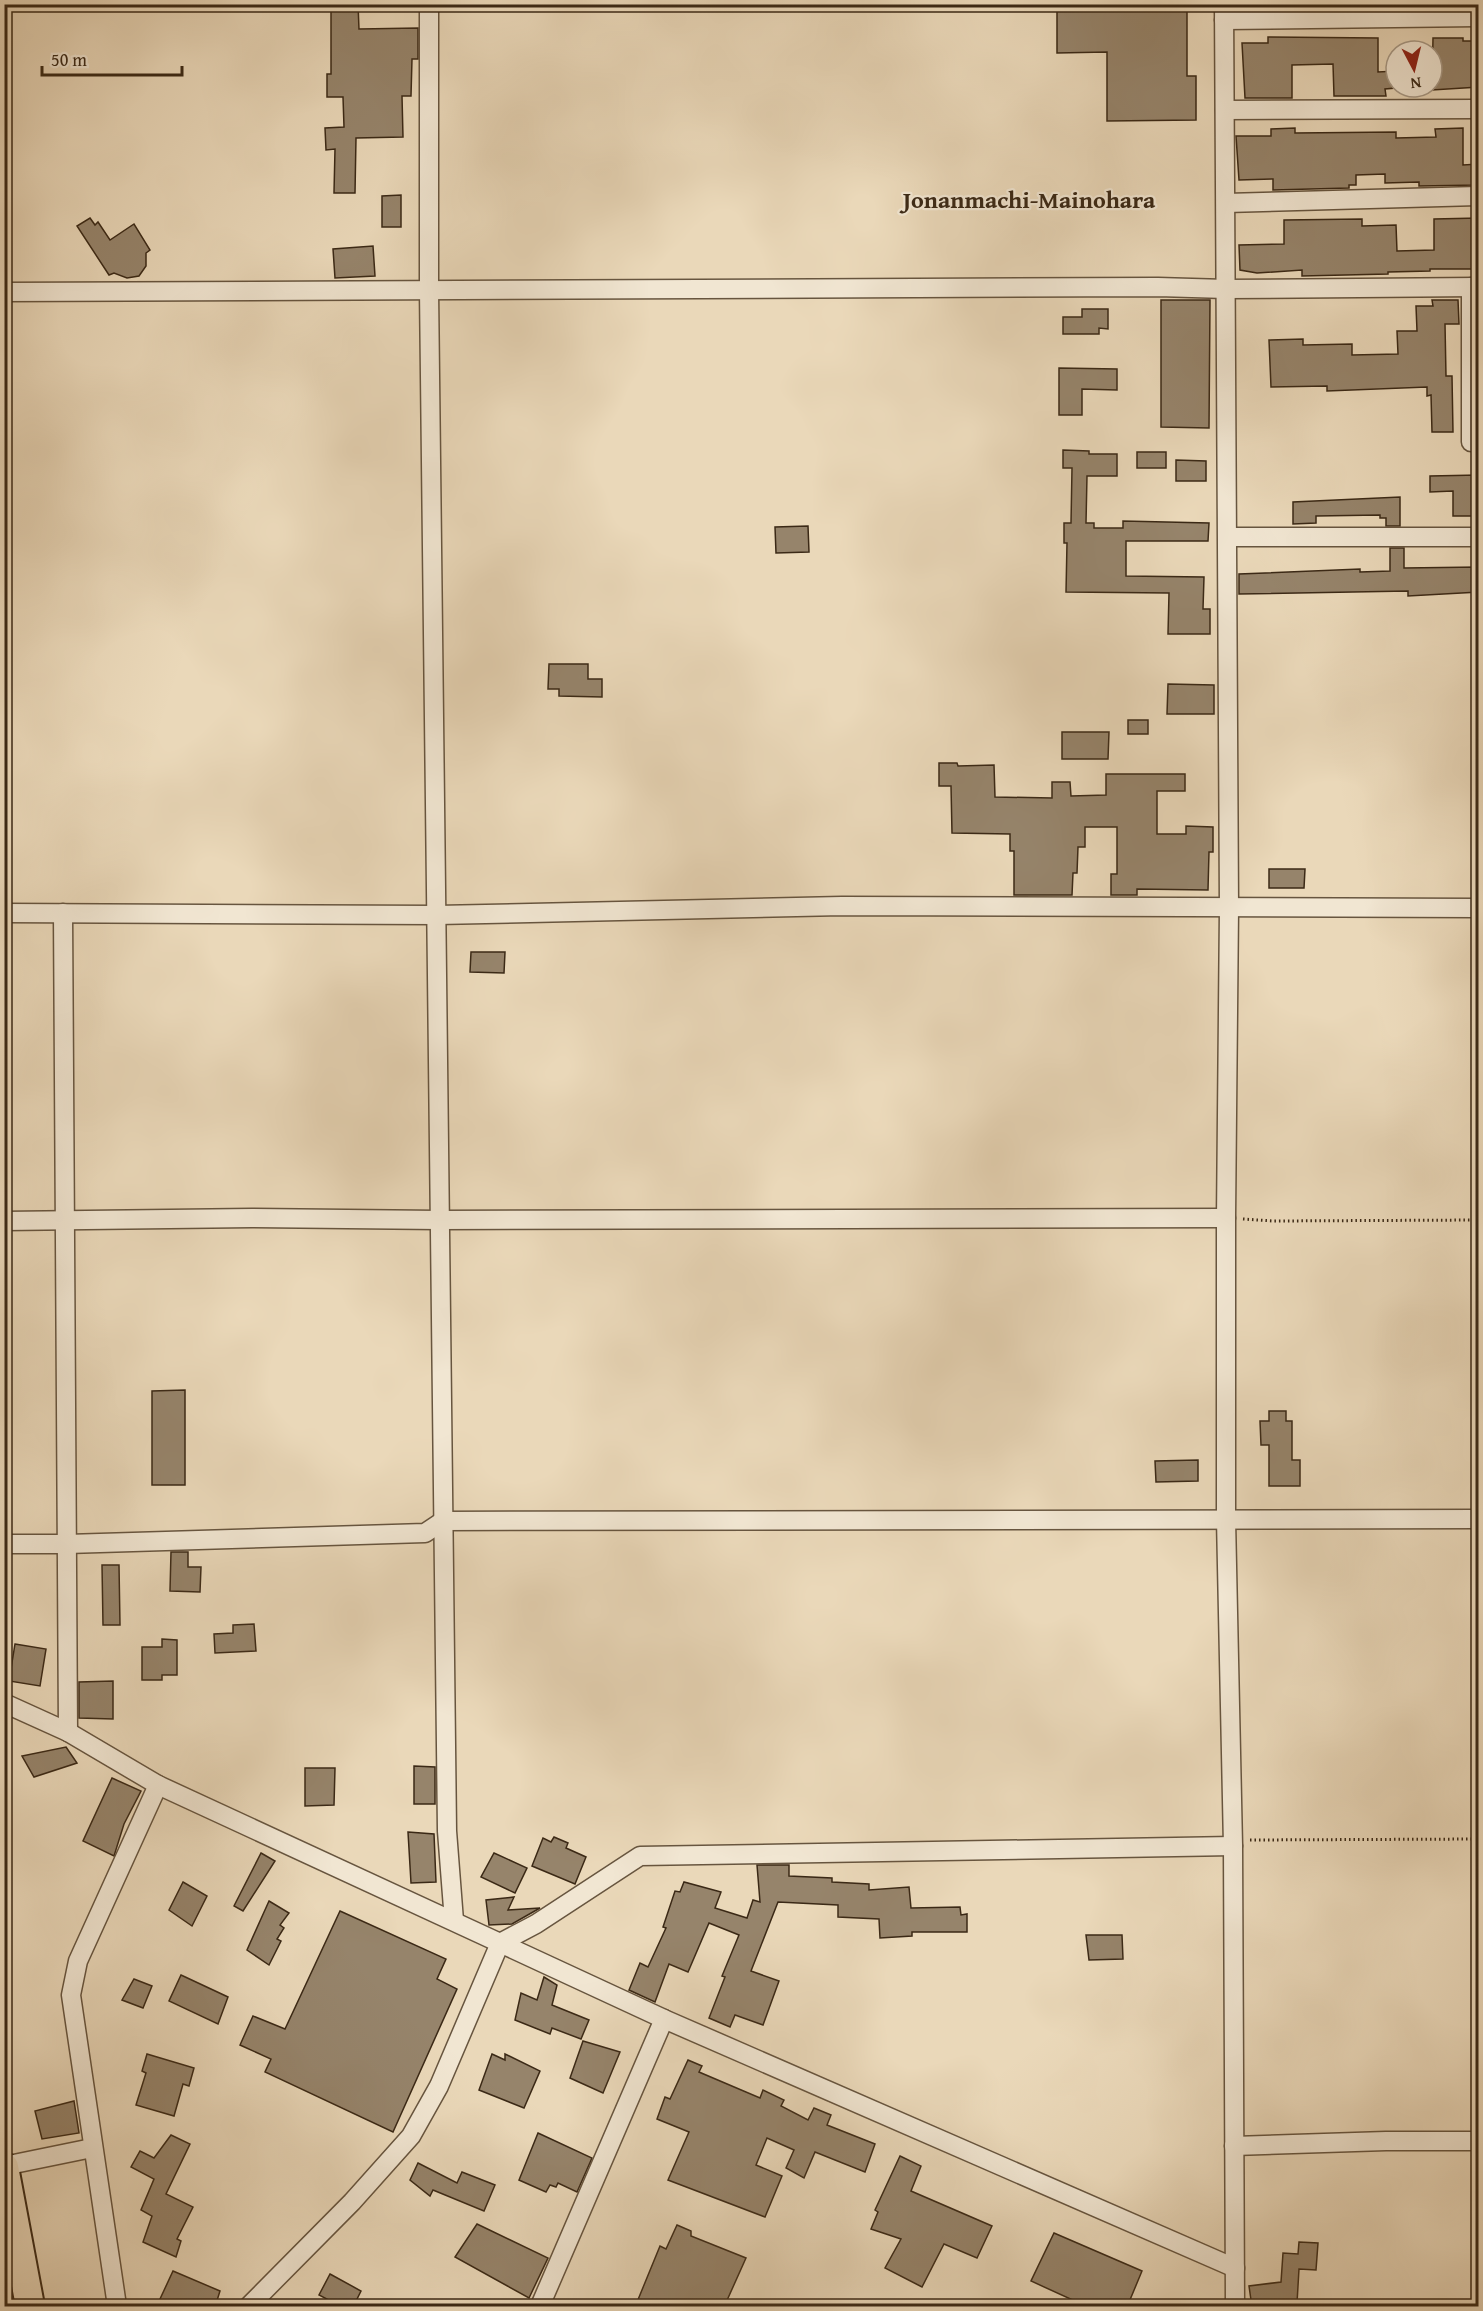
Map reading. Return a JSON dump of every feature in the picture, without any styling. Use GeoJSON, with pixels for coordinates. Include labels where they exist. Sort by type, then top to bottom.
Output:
{"type":"FeatureCollection","features":[{"type":"Feature","properties":{"kind":"main road"},"geometry":{"type":"LineString","coordinates":[[4,2166],[30,2307]]}},
{"type":"Feature","properties":{"kind":"street"},"geometry":{"type":"LineString","coordinates":[[429,4],[429,290],[439,1220],[447,1831],[454,1921]]}},
{"type":"Feature","properties":{"kind":"street"},"geometry":{"type":"LineString","coordinates":[[1235,2307],[1234,2146],[1240,1843],[1226,1520],[1229,908],[1224,12],[1479,17]]}},
{"type":"Feature","properties":{"kind":"street"},"geometry":{"type":"LineString","coordinates":[[1225,110],[1479,109]]}},
{"type":"Feature","properties":{"kind":"street"},"geometry":{"type":"LineString","coordinates":[[1226,203],[1479,196]]}},
{"type":"Feature","properties":{"kind":"street"},"geometry":{"type":"LineString","coordinates":[[4,292],[1475,287],[1472,442],[1479,442]]}},
{"type":"Feature","properties":{"kind":"street"},"geometry":{"type":"LineString","coordinates":[[1228,537],[1479,537]]}},
{"type":"Feature","properties":{"kind":"street"},"geometry":{"type":"LineString","coordinates":[[4,913],[437,915],[842,906],[1479,908]]}},
{"type":"Feature","properties":{"kind":"street"},"geometry":{"type":"LineString","coordinates":[[63,913],[63,1221],[68,1732]]}},
{"type":"Feature","properties":{"kind":"street"},"geometry":{"type":"LineString","coordinates":[[4,1221],[252,1218],[439,1220],[1226,1218]]}},
{"type":"Feature","properties":{"kind":"street"},"geometry":{"type":"LineString","coordinates":[[4,1544],[425,1533],[443,1521],[1479,1519]]}},
{"type":"Feature","properties":{"kind":"street"},"geometry":{"type":"LineString","coordinates":[[4,1703],[68,1732],[158,1785],[664,2019],[1235,2268]]}},
{"type":"Feature","properties":{"kind":"street"},"geometry":{"type":"LineString","coordinates":[[117,2307],[71,1995],[78,1961],[158,1785]]}},
{"type":"Feature","properties":{"kind":"street"},"geometry":{"type":"LineString","coordinates":[[249,2307],[352,2202],[411,2136],[439,2086],[500,1943],[536,1924],[640,1856],[1240,1843]]}},
{"type":"Feature","properties":{"kind":"street"},"geometry":{"type":"LineString","coordinates":[[540,2307],[664,2019]]}},
{"type":"Feature","properties":{"kind":"street"},"geometry":{"type":"LineString","coordinates":[[1234,2146],[1386,2141],[1479,2141]]}},
{"type":"Feature","properties":{"kind":"street"},"geometry":{"type":"LineString","coordinates":[[4,2166],[92,2148]]}},
{"type":"Feature","properties":{"kind":"path"},"geometry":{"type":"LineString","coordinates":[[1226,1218],[1273,1221],[1479,1220]]}},
{"type":"Feature","properties":{"kind":"path"},"geometry":{"type":"LineString","coordinates":[[1240,1843],[1479,1839]]}},
{"type":"Feature","properties":{"kind":"building"},"geometry":{"type":"Polygon","coordinates":[[[331,4],[358,4],[359,29],[418,28],[418,59],[412,59],[411,96],[402,96],[403,137],[356,138],[355,193],[334,193],[335,149],[326,150],[325,128],[344,127],[343,97],[327,97],[327,74],[331,74],[331,4]]]}},
{"type":"Feature","properties":{"kind":"building"},"geometry":{"type":"Polygon","coordinates":[[[1057,4],[1187,4],[1187,76],[1196,76],[1196,120],[1107,121],[1107,52],[1057,53],[1057,4]]]}},
{"type":"Feature","properties":{"kind":"building"},"geometry":{"type":"Polygon","coordinates":[[[1268,37],[1378,38],[1378,72],[1384,72],[1384,96],[1334,96],[1333,64],[1292,65],[1292,98],[1245,98],[1242,43],[1268,43],[1268,37]]]}},
{"type":"Feature","properties":{"kind":"building"},"geometry":{"type":"Polygon","coordinates":[[[1463,38],[1463,41],[1479,41],[1479,87],[1444,89],[1444,39],[1433,39],[1463,38]]]}},
{"type":"Feature","properties":{"kind":"building"},"geometry":{"type":"Polygon","coordinates":[[[1295,128],[1295,133],[1396,132],[1396,138],[1436,137],[1435,129],[1463,128],[1463,165],[1479,164],[1479,185],[1419,186],[1419,182],[1385,183],[1385,174],[1356,175],[1356,185],[1349,185],[1349,188],[1273,190],[1273,179],[1239,180],[1236,136],[1271,136],[1271,129],[1295,128]]]}},
{"type":"Feature","properties":{"kind":"building"},"geometry":{"type":"Polygon","coordinates":[[[401,195],[401,227],[382,227],[382,196],[401,195]]]}},
{"type":"Feature","properties":{"kind":"building"},"geometry":{"type":"Polygon","coordinates":[[[90,218],[95,225],[98,222],[110,240],[134,224],[150,250],[146,253],[146,266],[139,276],[127,278],[114,273],[109,275],[77,226],[90,218]]]}},
{"type":"Feature","properties":{"kind":"building"},"geometry":{"type":"Polygon","coordinates":[[[1479,218],[1479,269],[1430,269],[1430,271],[1388,272],[1388,274],[1302,276],[1302,270],[1257,273],[1240,270],[1239,245],[1284,244],[1284,220],[1362,219],[1362,226],[1396,225],[1397,251],[1434,250],[1434,219],[1479,218]]]}},
{"type":"Feature","properties":{"kind":"building"},"geometry":{"type":"Polygon","coordinates":[[[373,246],[375,276],[335,278],[333,249],[373,246]]]}},
{"type":"Feature","properties":{"kind":"building"},"geometry":{"type":"Polygon","coordinates":[[[1161,300],[1210,300],[1209,428],[1161,427],[1161,300]]]}},
{"type":"Feature","properties":{"kind":"building"},"geometry":{"type":"Polygon","coordinates":[[[1432,300],[1458,300],[1459,324],[1445,324],[1446,376],[1452,376],[1453,432],[1432,432],[1431,395],[1427,396],[1427,387],[1327,391],[1327,386],[1271,387],[1269,340],[1303,339],[1303,345],[1352,344],[1352,355],[1398,354],[1397,331],[1417,331],[1416,306],[1433,306],[1432,300]]]}},
{"type":"Feature","properties":{"kind":"building"},"geometry":{"type":"Polygon","coordinates":[[[1082,309],[1108,309],[1108,329],[1099,328],[1099,334],[1063,334],[1063,317],[1082,317],[1082,309]]]}},
{"type":"Feature","properties":{"kind":"building"},"geometry":{"type":"Polygon","coordinates":[[[1059,368],[1117,369],[1117,390],[1082,389],[1082,415],[1059,415],[1059,368]]]}},
{"type":"Feature","properties":{"kind":"building"},"geometry":{"type":"Polygon","coordinates":[[[1063,450],[1089,451],[1089,454],[1117,454],[1117,476],[1087,476],[1086,523],[1094,523],[1094,528],[1123,528],[1123,521],[1209,523],[1208,541],[1126,541],[1126,576],[1204,577],[1203,609],[1210,609],[1210,634],[1168,634],[1169,593],[1066,592],[1067,543],[1064,543],[1064,523],[1071,523],[1072,468],[1063,468],[1063,450]]]}},
{"type":"Feature","properties":{"kind":"building"},"geometry":{"type":"Polygon","coordinates":[[[1137,452],[1166,452],[1166,468],[1137,468],[1137,452]]]}},
{"type":"Feature","properties":{"kind":"building"},"geometry":{"type":"Polygon","coordinates":[[[1176,460],[1206,461],[1206,481],[1176,481],[1176,460]]]}},
{"type":"Feature","properties":{"kind":"building"},"geometry":{"type":"Polygon","coordinates":[[[1479,475],[1479,516],[1453,516],[1453,491],[1430,492],[1430,476],[1479,475]]]}},
{"type":"Feature","properties":{"kind":"building"},"geometry":{"type":"Polygon","coordinates":[[[1400,497],[1400,526],[1386,526],[1386,518],[1380,518],[1380,515],[1316,516],[1316,523],[1293,524],[1293,502],[1400,497]]]}},
{"type":"Feature","properties":{"kind":"building"},"geometry":{"type":"Polygon","coordinates":[[[808,526],[809,552],[776,553],[775,527],[808,526]]]}},
{"type":"Feature","properties":{"kind":"building"},"geometry":{"type":"Polygon","coordinates":[[[1390,548],[1404,548],[1404,568],[1479,567],[1479,592],[1408,596],[1408,591],[1239,594],[1239,574],[1360,569],[1360,572],[1390,571],[1390,548]]]}},
{"type":"Feature","properties":{"kind":"building"},"geometry":{"type":"Polygon","coordinates":[[[549,664],[588,664],[588,679],[602,679],[602,697],[559,696],[559,689],[548,689],[549,664]]]}},
{"type":"Feature","properties":{"kind":"building"},"geometry":{"type":"Polygon","coordinates":[[[1168,684],[1214,685],[1214,714],[1167,714],[1168,684]]]}},
{"type":"Feature","properties":{"kind":"building"},"geometry":{"type":"Polygon","coordinates":[[[1128,720],[1148,720],[1148,734],[1128,734],[1128,720]]]}},
{"type":"Feature","properties":{"kind":"building"},"geometry":{"type":"Polygon","coordinates":[[[1062,732],[1109,732],[1108,759],[1062,759],[1062,732]]]}},
{"type":"Feature","properties":{"kind":"building"},"geometry":{"type":"Polygon","coordinates":[[[939,763],[957,763],[958,766],[994,765],[995,797],[1052,798],[1052,782],[1070,782],[1071,796],[1106,795],[1106,774],[1185,774],[1185,791],[1157,791],[1157,834],[1186,834],[1186,826],[1213,827],[1213,852],[1209,852],[1208,890],[1137,889],[1137,895],[1111,895],[1111,874],[1117,874],[1117,827],[1085,827],[1085,847],[1078,847],[1077,873],[1073,873],[1072,895],[1014,895],[1014,851],[1010,851],[1010,834],[952,833],[951,786],[939,786],[939,763]]]}},
{"type":"Feature","properties":{"kind":"building"},"geometry":{"type":"Polygon","coordinates":[[[1269,869],[1305,869],[1304,888],[1269,888],[1269,869]]]}},
{"type":"Feature","properties":{"kind":"building"},"geometry":{"type":"Polygon","coordinates":[[[471,952],[505,952],[504,973],[470,972],[471,952]]]}},
{"type":"Feature","properties":{"kind":"building"},"geometry":{"type":"Polygon","coordinates":[[[185,1390],[185,1485],[152,1485],[152,1391],[185,1390]]]}},
{"type":"Feature","properties":{"kind":"building"},"geometry":{"type":"Polygon","coordinates":[[[1269,1411],[1286,1411],[1286,1421],[1292,1421],[1292,1460],[1300,1460],[1300,1486],[1269,1486],[1269,1445],[1261,1445],[1260,1421],[1269,1421],[1269,1411]]]}},
{"type":"Feature","properties":{"kind":"building"},"geometry":{"type":"Polygon","coordinates":[[[1198,1460],[1198,1481],[1156,1482],[1155,1461],[1198,1460]]]}},
{"type":"Feature","properties":{"kind":"building"},"geometry":{"type":"Polygon","coordinates":[[[171,1552],[188,1552],[188,1567],[201,1567],[200,1592],[170,1591],[171,1552]]]}},
{"type":"Feature","properties":{"kind":"building"},"geometry":{"type":"Polygon","coordinates":[[[102,1565],[119,1565],[120,1625],[103,1625],[102,1565]]]}},
{"type":"Feature","properties":{"kind":"building"},"geometry":{"type":"Polygon","coordinates":[[[254,1624],[256,1651],[215,1653],[214,1634],[233,1633],[233,1625],[254,1624]]]}},
{"type":"Feature","properties":{"kind":"building"},"geometry":{"type":"Polygon","coordinates":[[[162,1639],[177,1640],[177,1675],[162,1675],[162,1680],[142,1680],[142,1647],[162,1647],[162,1639]]]}},
{"type":"Feature","properties":{"kind":"building"},"geometry":{"type":"Polygon","coordinates":[[[15,1644],[46,1649],[40,1686],[9,1681],[15,1644]]]}},
{"type":"Feature","properties":{"kind":"building"},"geometry":{"type":"Polygon","coordinates":[[[113,1681],[113,1719],[79,1718],[79,1682],[113,1681]]]}},
{"type":"Feature","properties":{"kind":"building"},"geometry":{"type":"Polygon","coordinates":[[[66,1747],[77,1763],[34,1777],[22,1756],[66,1747]]]}},
{"type":"Feature","properties":{"kind":"building"},"geometry":{"type":"Polygon","coordinates":[[[414,1766],[435,1767],[435,1804],[414,1804],[414,1766]]]}},
{"type":"Feature","properties":{"kind":"building"},"geometry":{"type":"Polygon","coordinates":[[[305,1768],[335,1768],[334,1805],[305,1806],[305,1768]]]}},
{"type":"Feature","properties":{"kind":"building"},"geometry":{"type":"Polygon","coordinates":[[[112,1778],[141,1791],[124,1824],[114,1856],[83,1841],[112,1778]]]}},
{"type":"Feature","properties":{"kind":"building"},"geometry":{"type":"Polygon","coordinates":[[[408,1832],[434,1834],[436,1882],[411,1883],[408,1832]]]}},
{"type":"Feature","properties":{"kind":"building"},"geometry":{"type":"Polygon","coordinates":[[[554,1837],[568,1843],[566,1848],[586,1857],[575,1884],[532,1866],[543,1838],[551,1842],[554,1837]]]}},
{"type":"Feature","properties":{"kind":"building"},"geometry":{"type":"Polygon","coordinates":[[[261,1853],[275,1861],[243,1911],[234,1906],[261,1853]]]}},
{"type":"Feature","properties":{"kind":"building"},"geometry":{"type":"Polygon","coordinates":[[[494,1853],[527,1868],[515,1893],[481,1877],[494,1853]]]}},
{"type":"Feature","properties":{"kind":"building"},"geometry":{"type":"Polygon","coordinates":[[[757,1865],[789,1865],[789,1876],[832,1878],[832,1882],[869,1884],[869,1890],[909,1887],[911,1908],[960,1907],[961,1915],[967,1914],[967,1932],[912,1932],[912,1936],[880,1938],[879,1919],[838,1917],[838,1905],[778,1902],[751,1971],[779,1981],[763,2025],[735,2015],[730,2027],[709,2018],[725,1977],[722,1976],[739,1935],[709,1923],[688,1972],[669,1964],[655,2002],[629,1990],[640,1963],[648,1967],[666,1928],[663,1927],[675,1891],[680,1892],[684,1882],[721,1892],[715,1908],[747,1918],[753,1900],[760,1902],[757,1865]]]}},
{"type":"Feature","properties":{"kind":"building"},"geometry":{"type":"Polygon","coordinates":[[[183,1882],[207,1896],[192,1926],[169,1910],[183,1882]]]}},
{"type":"Feature","properties":{"kind":"building"},"geometry":{"type":"Polygon","coordinates":[[[514,1897],[508,1910],[540,1908],[512,1924],[489,1925],[486,1900],[514,1897]]]}},
{"type":"Feature","properties":{"kind":"building"},"geometry":{"type":"Polygon","coordinates":[[[269,1901],[289,1913],[280,1925],[284,1928],[277,1939],[281,1941],[269,1965],[247,1950],[269,1901]]]}},
{"type":"Feature","properties":{"kind":"building"},"geometry":{"type":"Polygon","coordinates":[[[340,1911],[446,1959],[437,1979],[457,1989],[393,2132],[265,2072],[271,2059],[240,2045],[253,2016],[285,2029],[340,1911]]]}},
{"type":"Feature","properties":{"kind":"building"},"geometry":{"type":"Polygon","coordinates":[[[1086,1935],[1122,1935],[1123,1959],[1089,1960],[1086,1935]]]}},
{"type":"Feature","properties":{"kind":"building"},"geometry":{"type":"Polygon","coordinates":[[[181,1975],[228,1997],[218,2024],[169,2001],[181,1975]]]}},
{"type":"Feature","properties":{"kind":"building"},"geometry":{"type":"Polygon","coordinates":[[[544,1977],[557,1985],[552,2005],[589,2020],[581,2039],[552,2028],[550,2034],[515,2020],[521,1993],[537,2000],[544,1977]]]}},
{"type":"Feature","properties":{"kind":"building"},"geometry":{"type":"Polygon","coordinates":[[[134,1979],[152,1986],[143,2008],[122,2000],[134,1979]]]}},
{"type":"Feature","properties":{"kind":"building"},"geometry":{"type":"Polygon","coordinates":[[[583,2041],[620,2052],[603,2093],[570,2078],[583,2041]]]}},
{"type":"Feature","properties":{"kind":"building"},"geometry":{"type":"Polygon","coordinates":[[[147,2054],[194,2068],[189,2086],[183,2084],[174,2116],[136,2105],[146,2073],[142,2071],[147,2054]]]}},
{"type":"Feature","properties":{"kind":"building"},"geometry":{"type":"Polygon","coordinates":[[[492,2054],[505,2060],[505,2054],[540,2071],[524,2108],[479,2090],[492,2054]]]}},
{"type":"Feature","properties":{"kind":"building"},"geometry":{"type":"Polygon","coordinates":[[[688,2060],[702,2066],[699,2072],[760,2098],[763,2090],[784,2100],[781,2106],[808,2120],[814,2108],[831,2115],[827,2125],[875,2144],[865,2172],[815,2152],[804,2178],[786,2168],[794,2150],[767,2138],[756,2165],[782,2176],[765,2217],[668,2180],[689,2132],[657,2119],[665,2097],[670,2099],[688,2060]]]}},
{"type":"Feature","properties":{"kind":"building"},"geometry":{"type":"Polygon","coordinates":[[[74,2101],[79,2133],[42,2139],[35,2111],[74,2101]]]}},
{"type":"Feature","properties":{"kind":"building"},"geometry":{"type":"Polygon","coordinates":[[[538,2133],[592,2158],[577,2192],[558,2183],[556,2187],[550,2185],[546,2192],[519,2180],[538,2133]]]}},
{"type":"Feature","properties":{"kind":"building"},"geometry":{"type":"Polygon","coordinates":[[[171,2135],[190,2144],[166,2194],[193,2207],[177,2239],[181,2241],[176,2257],[143,2242],[152,2216],[141,2210],[154,2179],[131,2167],[140,2151],[154,2158],[171,2135]]]}},
{"type":"Feature","properties":{"kind":"building"},"geometry":{"type":"Polygon","coordinates":[[[900,2156],[921,2166],[911,2191],[992,2226],[977,2258],[944,2244],[922,2287],[885,2268],[901,2239],[871,2229],[878,2212],[875,2210],[900,2156]]]}},
{"type":"Feature","properties":{"kind":"building"},"geometry":{"type":"Polygon","coordinates":[[[418,2163],[457,2183],[462,2172],[495,2185],[484,2211],[433,2190],[430,2196],[410,2180],[418,2163]]]}},
{"type":"Feature","properties":{"kind":"building"},"geometry":{"type":"Polygon","coordinates":[[[477,2224],[548,2258],[529,2298],[455,2257],[477,2224]]]}},
{"type":"Feature","properties":{"kind":"building"},"geometry":{"type":"Polygon","coordinates":[[[677,2225],[691,2231],[691,2236],[746,2258],[724,2307],[635,2307],[660,2246],[666,2249],[677,2225]]]}},
{"type":"Feature","properties":{"kind":"building"},"geometry":{"type":"Polygon","coordinates":[[[1054,2233],[1142,2271],[1127,2307],[1088,2307],[1031,2281],[1054,2233]]]}},
{"type":"Feature","properties":{"kind":"building"},"geometry":{"type":"Polygon","coordinates":[[[1299,2242],[1318,2243],[1316,2270],[1299,2269],[1297,2303],[1252,2307],[1249,2286],[1281,2282],[1283,2253],[1298,2254],[1299,2242]]]}},
{"type":"Feature","properties":{"kind":"building"},"geometry":{"type":"Polygon","coordinates":[[[173,2271],[220,2291],[215,2307],[159,2307],[163,2301],[160,2299],[173,2271]]]}},
{"type":"Feature","properties":{"kind":"building"},"geometry":{"type":"Polygon","coordinates":[[[330,2274],[361,2291],[353,2307],[342,2307],[319,2295],[330,2274]]]}},
{"type":"Feature","properties":{"kind":"district","name":"Jonanmachi-Mainohara"},"geometry":{"type":"Point","coordinates":[1029,200]}}]}
